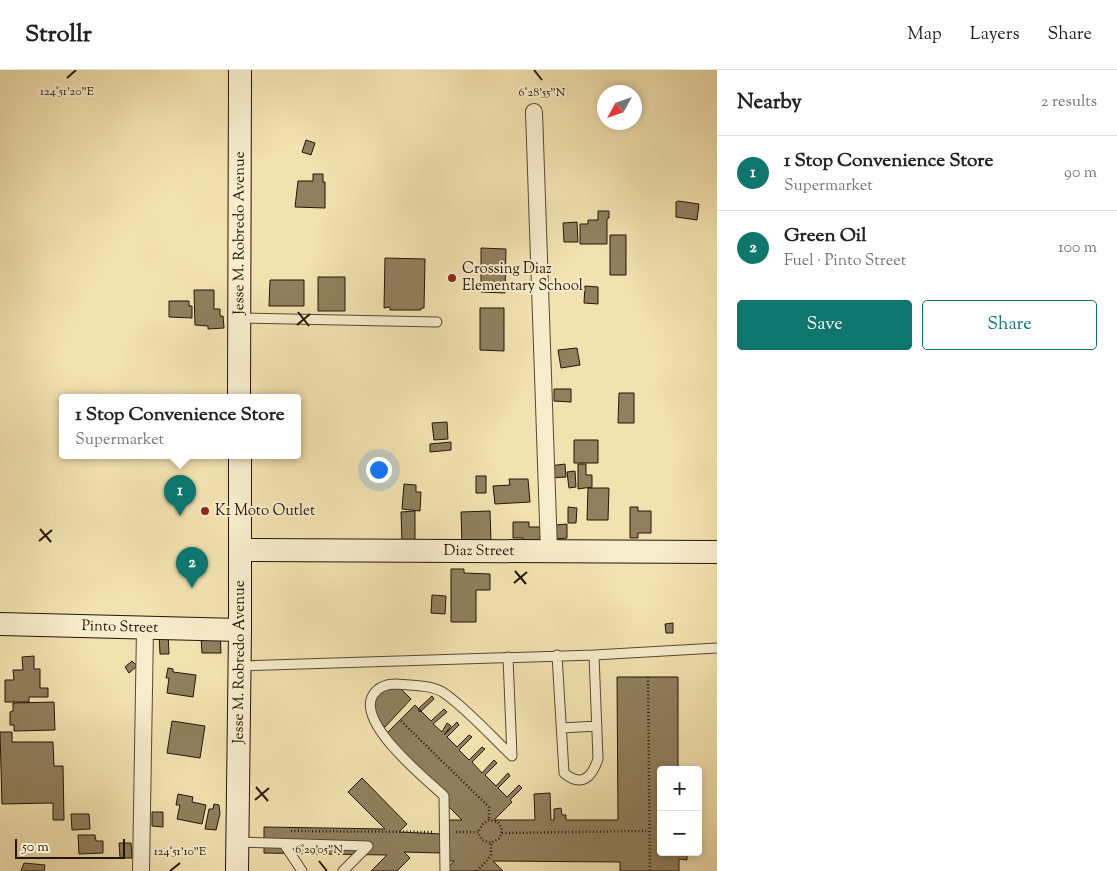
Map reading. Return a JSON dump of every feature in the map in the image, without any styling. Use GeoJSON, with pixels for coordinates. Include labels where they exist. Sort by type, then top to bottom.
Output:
{"type":"FeatureCollection","features":[{"type":"Feature","properties":{"kind":"main road","name":"Jesse M. Robredo Avenue"},"geometry":{"type":"LineString","coordinates":[[239,394],[240,70]]}},
{"type":"Feature","properties":{"kind":"main road","name":"Jesse M. Robredo Avenue"},"geometry":{"type":"LineString","coordinates":[[237,871],[240,459]]}},
{"type":"Feature","properties":{"kind":"main road","name":"Diaz Street"},"geometry":{"type":"LineString","coordinates":[[240,550],[717,552]]}},
{"type":"Feature","properties":{"kind":"main road","name":"Pinto Street"},"geometry":{"type":"LineString","coordinates":[[0,624],[240,630]]}},
{"type":"Feature","properties":{"kind":"street"},"geometry":{"type":"LineString","coordinates":[[534,112],[549,551]]}},
{"type":"Feature","properties":{"kind":"street"},"geometry":{"type":"LineString","coordinates":[[140,871],[145,629]]}},
{"type":"Feature","properties":{"kind":"lane"},"geometry":{"type":"LineString","coordinates":[[239,318],[437,322]]}},
{"type":"Feature","properties":{"kind":"lane"},"geometry":{"type":"LineString","coordinates":[[239,666],[594,655],[717,648]]}},
{"type":"Feature","properties":{"kind":"lane"},"geometry":{"type":"LineString","coordinates":[[557,655],[564,773],[572,780],[584,780],[594,772],[598,759],[594,655]]}},
{"type":"Feature","properties":{"kind":"lane"},"geometry":{"type":"LineString","coordinates":[[445,871],[444,796],[380,733],[370,710],[372,697],[378,689],[390,684],[416,686],[443,692],[512,756],[508,657]]}},
{"type":"Feature","properties":{"kind":"lane"},"geometry":{"type":"LineString","coordinates":[[562,728],[597,726]]}},
{"type":"Feature","properties":{"kind":"lane"},"geometry":{"type":"LineString","coordinates":[[237,842],[368,846],[343,871]]}},
{"type":"Feature","properties":{"kind":"lane"},"geometry":{"type":"LineString","coordinates":[[284,844],[302,871]]}},
{"type":"Feature","properties":{"kind":"path"},"geometry":{"type":"LineString","coordinates":[[648,677],[650,871]]}},
{"type":"Feature","properties":{"kind":"path"},"geometry":{"type":"LineString","coordinates":[[402,721],[489,807],[489,820]]}},
{"type":"Feature","properties":{"kind":"path"},"geometry":{"type":"LineString","coordinates":[[489,820],[498,822],[502,833],[500,838],[491,842],[482,840],[478,832],[482,824],[489,820]]}},
{"type":"Feature","properties":{"kind":"path"},"geometry":{"type":"LineString","coordinates":[[286,830],[478,832]]}},
{"type":"Feature","properties":{"kind":"path"},"geometry":{"type":"LineString","coordinates":[[502,833],[650,831]]}},
{"type":"Feature","properties":{"kind":"path"},"geometry":{"type":"LineString","coordinates":[[477,871],[491,856],[491,842]]}},
{"type":"Feature","properties":{"kind":"building"},"geometry":{"type":"Polygon","coordinates":[[[306,140],[315,143],[311,155],[302,152],[306,140]]]}},
{"type":"Feature","properties":{"kind":"building"},"geometry":{"type":"Polygon","coordinates":[[[313,174],[323,174],[323,182],[325,182],[325,208],[295,207],[298,181],[313,181],[313,174]]]}},
{"type":"Feature","properties":{"kind":"building"},"geometry":{"type":"Polygon","coordinates":[[[676,202],[699,204],[697,220],[676,217],[676,202]]]}},
{"type":"Feature","properties":{"kind":"building"},"geometry":{"type":"Polygon","coordinates":[[[598,211],[609,211],[609,218],[607,219],[607,244],[580,244],[580,224],[588,224],[588,220],[598,220],[598,211]]]}},
{"type":"Feature","properties":{"kind":"building"},"geometry":{"type":"Polygon","coordinates":[[[577,222],[578,242],[564,242],[563,223],[577,222]]]}},
{"type":"Feature","properties":{"kind":"building"},"geometry":{"type":"Polygon","coordinates":[[[610,235],[626,235],[626,275],[610,275],[610,235]]]}},
{"type":"Feature","properties":{"kind":"building"},"geometry":{"type":"Polygon","coordinates":[[[481,248],[506,249],[505,293],[481,292],[481,248]]]}},
{"type":"Feature","properties":{"kind":"building"},"geometry":{"type":"Polygon","coordinates":[[[385,258],[425,259],[424,308],[421,308],[421,310],[390,310],[390,307],[384,308],[385,258]]]}},
{"type":"Feature","properties":{"kind":"building"},"geometry":{"type":"Polygon","coordinates":[[[318,277],[345,277],[345,311],[318,311],[318,277]]]}},
{"type":"Feature","properties":{"kind":"building"},"geometry":{"type":"Polygon","coordinates":[[[270,280],[304,280],[304,306],[269,306],[270,280]]]}},
{"type":"Feature","properties":{"kind":"building"},"geometry":{"type":"Polygon","coordinates":[[[585,286],[598,287],[598,304],[584,303],[585,286]]]}},
{"type":"Feature","properties":{"kind":"building"},"geometry":{"type":"Polygon","coordinates":[[[194,290],[214,290],[214,309],[220,309],[224,328],[208,329],[208,326],[195,325],[194,290]]]}},
{"type":"Feature","properties":{"kind":"building"},"geometry":{"type":"Polygon","coordinates":[[[169,301],[189,301],[189,306],[192,306],[192,318],[169,317],[169,301]]]}},
{"type":"Feature","properties":{"kind":"building"},"geometry":{"type":"Polygon","coordinates":[[[480,308],[504,308],[504,351],[480,350],[480,308]]]}},
{"type":"Feature","properties":{"kind":"building"},"geometry":{"type":"Polygon","coordinates":[[[577,348],[580,365],[561,368],[558,350],[577,348]]]}},
{"type":"Feature","properties":{"kind":"building"},"geometry":{"type":"Polygon","coordinates":[[[554,389],[571,389],[571,402],[554,401],[554,389]]]}},
{"type":"Feature","properties":{"kind":"building"},"geometry":{"type":"Polygon","coordinates":[[[619,393],[634,393],[634,423],[618,423],[619,393]]]}},
{"type":"Feature","properties":{"kind":"building"},"geometry":{"type":"Polygon","coordinates":[[[447,422],[448,439],[434,440],[432,423],[447,422]]]}},
{"type":"Feature","properties":{"kind":"building"},"geometry":{"type":"Polygon","coordinates":[[[574,440],[598,440],[598,463],[574,463],[574,440]]]}},
{"type":"Feature","properties":{"kind":"building"},"geometry":{"type":"Polygon","coordinates":[[[451,442],[451,450],[430,452],[430,444],[451,442]]]}},
{"type":"Feature","properties":{"kind":"building"},"geometry":{"type":"Polygon","coordinates":[[[565,464],[566,477],[550,478],[549,466],[565,464]]]}},
{"type":"Feature","properties":{"kind":"building"},"geometry":{"type":"Polygon","coordinates":[[[578,464],[586,464],[586,475],[592,475],[592,487],[578,489],[578,464]]]}},
{"type":"Feature","properties":{"kind":"building"},"geometry":{"type":"Polygon","coordinates":[[[575,471],[576,487],[569,488],[567,472],[575,471]]]}},
{"type":"Feature","properties":{"kind":"building"},"geometry":{"type":"Polygon","coordinates":[[[476,476],[486,476],[486,493],[476,493],[476,476]]]}},
{"type":"Feature","properties":{"kind":"building"},"geometry":{"type":"Polygon","coordinates":[[[509,479],[528,479],[530,502],[495,504],[493,486],[510,485],[509,479]]]}},
{"type":"Feature","properties":{"kind":"building"},"geometry":{"type":"Polygon","coordinates":[[[404,484],[416,485],[416,492],[421,492],[420,511],[402,509],[404,484]]]}},
{"type":"Feature","properties":{"kind":"building"},"geometry":{"type":"Polygon","coordinates":[[[588,488],[609,488],[608,520],[587,520],[588,488]]]}},
{"type":"Feature","properties":{"kind":"building"},"geometry":{"type":"Polygon","coordinates":[[[568,507],[577,508],[576,523],[568,523],[568,507]]]}},
{"type":"Feature","properties":{"kind":"building"},"geometry":{"type":"Polygon","coordinates":[[[630,507],[638,507],[638,511],[651,511],[651,533],[638,533],[638,538],[630,538],[630,507]]]}},
{"type":"Feature","properties":{"kind":"building"},"geometry":{"type":"Polygon","coordinates":[[[415,511],[415,542],[402,543],[401,512],[415,511]]]}},
{"type":"Feature","properties":{"kind":"building"},"geometry":{"type":"Polygon","coordinates":[[[490,511],[491,543],[462,544],[461,512],[490,511]]]}},
{"type":"Feature","properties":{"kind":"building"},"geometry":{"type":"Polygon","coordinates":[[[513,522],[529,522],[529,527],[541,527],[540,542],[523,542],[523,538],[513,538],[513,522]]]}},
{"type":"Feature","properties":{"kind":"building"},"geometry":{"type":"Polygon","coordinates":[[[567,524],[567,538],[556,539],[555,525],[567,524]]]}},
{"type":"Feature","properties":{"kind":"building"},"geometry":{"type":"Polygon","coordinates":[[[451,569],[464,569],[464,573],[490,574],[490,590],[476,590],[476,622],[451,622],[451,569]]]}},
{"type":"Feature","properties":{"kind":"building"},"geometry":{"type":"Polygon","coordinates":[[[432,595],[446,596],[445,614],[431,613],[432,595]]]}},
{"type":"Feature","properties":{"kind":"building"},"geometry":{"type":"Polygon","coordinates":[[[673,623],[673,633],[666,633],[665,624],[673,623]]]}},
{"type":"Feature","properties":{"kind":"building"},"geometry":{"type":"Polygon","coordinates":[[[159,632],[168,632],[169,654],[160,654],[159,632]]]}},
{"type":"Feature","properties":{"kind":"building"},"geometry":{"type":"Polygon","coordinates":[[[220,632],[221,653],[202,653],[201,638],[220,632]]]}},
{"type":"Feature","properties":{"kind":"building"},"geometry":{"type":"Polygon","coordinates":[[[34,656],[34,669],[40,669],[40,688],[48,688],[48,697],[29,697],[29,702],[5,702],[5,680],[14,680],[13,670],[23,670],[22,657],[34,656]]]}},
{"type":"Feature","properties":{"kind":"building"},"geometry":{"type":"Polygon","coordinates":[[[132,661],[137,666],[129,673],[125,667],[132,661]]]}},
{"type":"Feature","properties":{"kind":"building"},"geometry":{"type":"Polygon","coordinates":[[[168,668],[173,669],[173,672],[196,675],[193,697],[167,693],[169,678],[166,678],[168,668]]]}},
{"type":"Feature","properties":{"kind":"building"},"geometry":{"type":"Polygon","coordinates":[[[617,677],[678,677],[678,766],[657,766],[657,856],[687,856],[687,860],[679,859],[679,871],[620,871],[620,862],[493,861],[503,871],[445,871],[454,861],[442,861],[441,820],[462,820],[381,739],[415,705],[431,721],[444,709],[447,712],[433,724],[442,732],[447,723],[451,726],[444,735],[457,722],[459,725],[447,737],[457,747],[469,735],[472,737],[459,750],[469,760],[482,747],[485,749],[472,762],[482,773],[494,760],[497,763],[485,775],[496,786],[508,773],[510,776],[498,788],[507,797],[519,785],[522,788],[510,800],[512,802],[494,820],[535,820],[534,794],[550,793],[551,820],[554,820],[554,809],[561,808],[562,815],[566,815],[566,820],[618,820],[617,677]]]}},
{"type":"Feature","properties":{"kind":"building"},"geometry":{"type":"Polygon","coordinates":[[[400,688],[411,699],[385,727],[374,716],[375,700],[383,690],[400,688]]]}},
{"type":"Feature","properties":{"kind":"building"},"geometry":{"type":"Polygon","coordinates":[[[432,696],[434,699],[420,712],[418,709],[432,696]]]}},
{"type":"Feature","properties":{"kind":"building"},"geometry":{"type":"Polygon","coordinates":[[[54,702],[55,730],[14,731],[14,725],[10,725],[10,712],[13,711],[13,703],[54,702]]]}},
{"type":"Feature","properties":{"kind":"building"},"geometry":{"type":"Polygon","coordinates":[[[172,721],[205,726],[200,758],[167,753],[172,721]]]}},
{"type":"Feature","properties":{"kind":"building"},"geometry":{"type":"Polygon","coordinates":[[[0,732],[12,732],[12,742],[53,742],[54,766],[63,766],[64,820],[53,820],[53,803],[2,804],[0,732]]]}},
{"type":"Feature","properties":{"kind":"building"},"geometry":{"type":"Polygon","coordinates":[[[362,778],[407,824],[399,832],[441,834],[441,853],[404,852],[410,858],[397,871],[371,871],[387,855],[264,853],[264,827],[385,829],[348,792],[362,778]]]}},
{"type":"Feature","properties":{"kind":"building"},"geometry":{"type":"Polygon","coordinates":[[[178,794],[193,797],[192,802],[206,805],[202,824],[177,819],[180,805],[176,805],[178,794]]]}},
{"type":"Feature","properties":{"kind":"building"},"geometry":{"type":"Polygon","coordinates":[[[214,804],[219,805],[220,814],[216,830],[205,829],[209,809],[213,809],[214,804]]]}},
{"type":"Feature","properties":{"kind":"building"},"geometry":{"type":"Polygon","coordinates":[[[152,812],[163,812],[163,827],[152,826],[152,812]]]}},
{"type":"Feature","properties":{"kind":"building"},"geometry":{"type":"Polygon","coordinates":[[[71,814],[89,814],[90,829],[72,830],[71,814]]]}},
{"type":"Feature","properties":{"kind":"building"},"geometry":{"type":"Polygon","coordinates":[[[78,835],[95,835],[96,841],[103,841],[103,853],[79,854],[78,835]]]}},
{"type":"Feature","properties":{"kind":"building"},"geometry":{"type":"Polygon","coordinates":[[[119,843],[131,843],[132,858],[120,858],[119,843]]]}},
{"type":"Feature","properties":{"kind":"building"},"geometry":{"type":"Polygon","coordinates":[[[24,863],[45,865],[44,871],[21,871],[24,863]]]}},
{"type":"Feature","properties":{"kind":"place","name":"Crossing Diaz Elementary School"},"geometry":{"type":"Point","coordinates":[452,278]}},
{"type":"Feature","properties":{"kind":"place","name":"K1 Moto Outlet"},"geometry":{"type":"Point","coordinates":[205,511]}},
{"type":"Feature","properties":{"kind":"place","name":"1 Stop Convenience Store"},"geometry":{"type":"Point","coordinates":[180,516]}},
{"type":"Feature","properties":{"kind":"place","name":"Green Oil"},"geometry":{"type":"Point","coordinates":[192,588]}}]}
